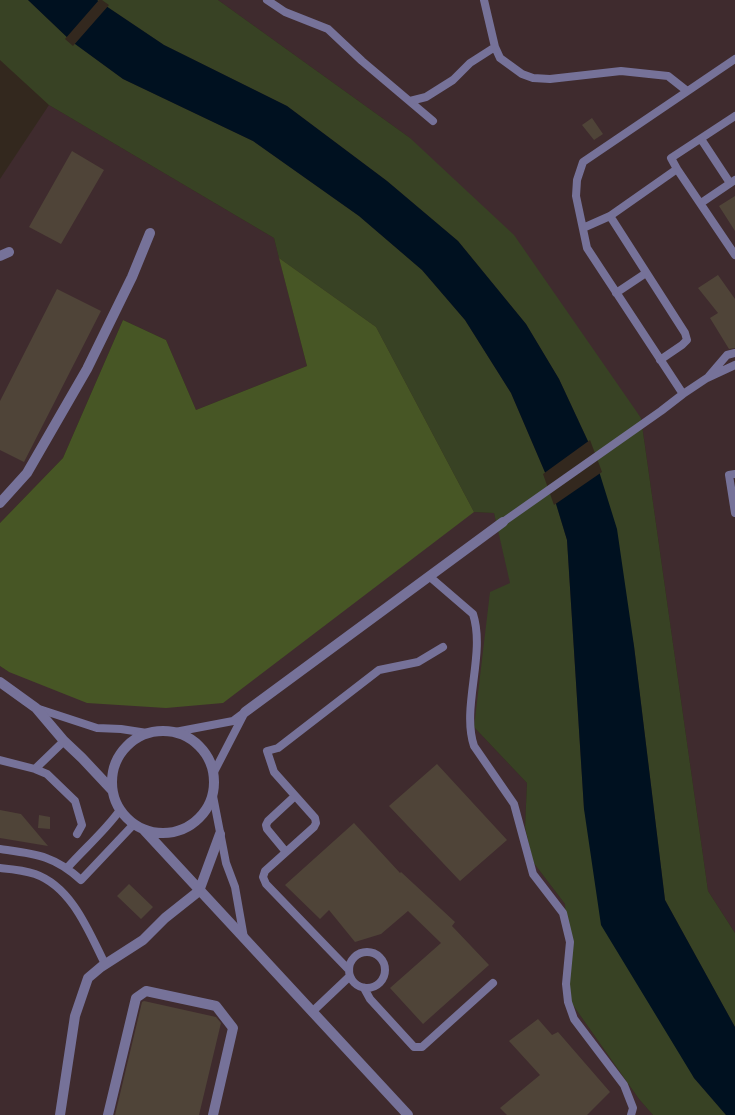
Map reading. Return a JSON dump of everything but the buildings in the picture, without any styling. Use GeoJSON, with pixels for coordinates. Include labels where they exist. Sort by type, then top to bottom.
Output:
{"type":"FeatureCollection","features":[{"type":"Feature","properties":{"kind":"street"},"geometry":{"type":"LineString","coordinates":[[0,503],[26,473],[87,369],[132,277],[150,233]]}},
{"type":"Feature","properties":{"kind":"street"},"geometry":{"type":"LineString","coordinates":[[245,712],[503,522]]}},
{"type":"Feature","properties":{"kind":"street"},"geometry":{"type":"LineString","coordinates":[[0,682],[36,708],[64,741],[112,790],[120,810],[134,824],[144,830],[408,1115]]}},
{"type":"Feature","properties":{"kind":"street"},"geometry":{"type":"LineString","coordinates":[[112,790],[112,776],[116,762],[123,750],[134,740],[147,733],[175,732],[189,737],[200,746],[209,758],[214,772],[213,796],[209,806],[202,815],[186,828],[165,833],[144,830]]}},
{"type":"Feature","properties":{"kind":"street"},"geometry":{"type":"LineString","coordinates":[[60,1115],[75,1016],[88,978],[105,964],[143,940],[165,918],[199,890],[220,834]]}},
{"type":"Feature","properties":{"kind":"street"},"geometry":{"type":"LineString","coordinates":[[108,1115],[136,998],[146,991],[216,1006],[233,1028],[213,1115]]}},
{"type":"Feature","properties":{"kind":"lane"},"geometry":{"type":"LineString","coordinates":[[267,0],[285,12],[328,29],[362,61],[433,121]]}},
{"type":"Feature","properties":{"kind":"lane"},"geometry":{"type":"LineString","coordinates":[[484,0],[500,58],[522,74],[533,78],[550,79],[621,72],[668,76],[687,91]]}},
{"type":"Feature","properties":{"kind":"lane"},"geometry":{"type":"LineString","coordinates":[[410,101],[426,97],[452,80],[470,63],[496,46]]}},
{"type":"Feature","properties":{"kind":"lane"},"geometry":{"type":"LineString","coordinates":[[683,394],[587,248],[576,196],[577,180],[583,162],[735,59]]}},
{"type":"Feature","properties":{"kind":"lane"},"geometry":{"type":"LineString","coordinates":[[734,119],[671,158],[735,255]]}},
{"type":"Feature","properties":{"kind":"lane"},"geometry":{"type":"LineString","coordinates":[[701,138],[733,181],[701,203]]}},
{"type":"Feature","properties":{"kind":"lane"},"geometry":{"type":"LineString","coordinates":[[583,228],[610,216],[677,169]]}},
{"type":"Feature","properties":{"kind":"lane"},"geometry":{"type":"LineString","coordinates":[[610,216],[685,333],[687,340],[660,360]]}},
{"type":"Feature","properties":{"kind":"lane"},"geometry":{"type":"LineString","coordinates":[[616,294],[646,273]]}},
{"type":"Feature","properties":{"kind":"lane"},"geometry":{"type":"LineString","coordinates":[[707,378],[727,356],[735,353]]}},
{"type":"Feature","properties":{"kind":"lane"},"geometry":{"type":"LineString","coordinates":[[503,522],[661,412],[683,394],[707,378],[735,365]]}},
{"type":"Feature","properties":{"kind":"lane"},"geometry":{"type":"LineString","coordinates":[[735,474],[729,475],[735,513]]}},
{"type":"Feature","properties":{"kind":"lane"},"geometry":{"type":"LineString","coordinates":[[430,577],[473,614],[476,622],[476,642],[470,723],[474,746],[514,804],[533,874],[563,913],[570,942],[566,984],[568,1002],[574,1019],[624,1085],[633,1108],[632,1115]]}},
{"type":"Feature","properties":{"kind":"lane"},"geometry":{"type":"LineString","coordinates":[[312,1012],[349,973],[352,959],[361,952],[373,953],[382,959],[386,970],[381,982],[376,986],[364,988],[358,986],[349,973],[266,884],[265,871],[314,827],[316,823],[315,818],[274,772],[267,751],[278,748],[379,670],[418,662],[443,647]]}},
{"type":"Feature","properties":{"kind":"lane"},"geometry":{"type":"LineString","coordinates":[[36,708],[97,728],[121,728],[147,733]]}},
{"type":"Feature","properties":{"kind":"lane"},"geometry":{"type":"LineString","coordinates":[[175,732],[233,721],[245,712]]}},
{"type":"Feature","properties":{"kind":"lane"},"geometry":{"type":"LineString","coordinates":[[214,772],[245,712]]}},
{"type":"Feature","properties":{"kind":"lane"},"geometry":{"type":"LineString","coordinates":[[36,769],[64,741]]}},
{"type":"Feature","properties":{"kind":"lane"},"geometry":{"type":"LineString","coordinates":[[0,760],[36,769],[47,774],[75,800],[82,825],[77,834]]}},
{"type":"Feature","properties":{"kind":"lane"},"geometry":{"type":"LineString","coordinates":[[213,796],[226,863],[235,887],[245,940]]}},
{"type":"Feature","properties":{"kind":"lane"},"geometry":{"type":"LineString","coordinates":[[286,852],[267,829],[266,825],[295,796]]}},
{"type":"Feature","properties":{"kind":"lane"},"geometry":{"type":"LineString","coordinates":[[68,867],[93,839],[109,825],[120,810]]}},
{"type":"Feature","properties":{"kind":"lane"},"geometry":{"type":"LineString","coordinates":[[0,848],[46,856],[68,867],[81,880],[134,824]]}},
{"type":"Feature","properties":{"kind":"lane"},"geometry":{"type":"LineString","coordinates":[[0,868],[34,873],[58,889],[71,902],[83,920],[105,964]]}},
{"type":"Feature","properties":{"kind":"lane"},"geometry":{"type":"LineString","coordinates":[[364,988],[370,999],[414,1047],[418,1048],[422,1047],[493,983]]}},
{"type":"Feature","properties":{"kind":"shaded area"},"geometry":{"type":"Polygon","coordinates":[[[218,0],[735,0],[735,933],[708,891],[641,418],[410,138],[218,0]]]}},
{"type":"Feature","properties":{"kind":"shaded area"},"geometry":{"type":"Polygon","coordinates":[[[49,105],[274,238],[307,366],[196,410],[166,340],[123,320],[63,458],[0,523],[0,179],[49,105]]]}},
{"type":"Feature","properties":{"kind":"shaded area"},"geometry":{"type":"Polygon","coordinates":[[[474,512],[494,513],[511,583],[474,727],[527,783],[525,827],[533,862],[565,904],[568,998],[639,1099],[653,1115],[0,1115],[0,666],[9,672],[474,512]]]}},
{"type":"Feature","properties":{"kind":"green space"},"geometry":{"type":"Polygon","coordinates":[[[0,0],[28,0],[71,41],[123,79],[253,141],[359,216],[422,270],[465,320],[511,393],[550,484],[567,540],[584,809],[694,1078],[726,1115],[653,1115],[639,1099],[568,998],[565,904],[533,862],[525,827],[527,783],[474,727],[490,592],[510,583],[494,513],[474,512],[376,327],[279,258],[274,238],[49,105],[0,60],[0,0]]]}},
{"type":"Feature","properties":{"kind":"green space"},"geometry":{"type":"Polygon","coordinates":[[[97,0],[218,0],[410,138],[514,235],[641,418],[708,891],[735,933],[735,1027],[665,900],[634,646],[593,452],[559,379],[526,324],[458,241],[387,181],[287,106],[164,45],[97,0]]]}},
{"type":"Feature","properties":{"kind":"green space"},"geometry":{"type":"Polygon","coordinates":[[[279,258],[376,327],[474,512],[223,703],[166,708],[87,703],[9,672],[0,666],[0,523],[63,458],[123,320],[166,340],[196,410],[307,366],[279,258]]]}},
{"type":"Feature","properties":{"kind":"water"},"geometry":{"type":"Polygon","coordinates":[[[28,0],[97,0],[164,45],[287,106],[387,181],[458,241],[526,324],[559,379],[593,452],[617,529],[634,646],[665,900],[735,1027],[735,1115],[726,1115],[694,1078],[601,925],[584,809],[567,540],[550,484],[511,393],[465,320],[422,270],[359,216],[253,141],[123,79],[71,41],[28,0]]]}},
{"type":"Feature","properties":{"kind":"pier"},"geometry":{"type":"Polygon","coordinates":[[[99,0],[109,5],[73,46],[65,39],[99,0]]]}},
{"type":"Feature","properties":{"kind":"pier"},"geometry":{"type":"Polygon","coordinates":[[[590,440],[602,472],[554,505],[543,474],[590,440]]]}}]}
